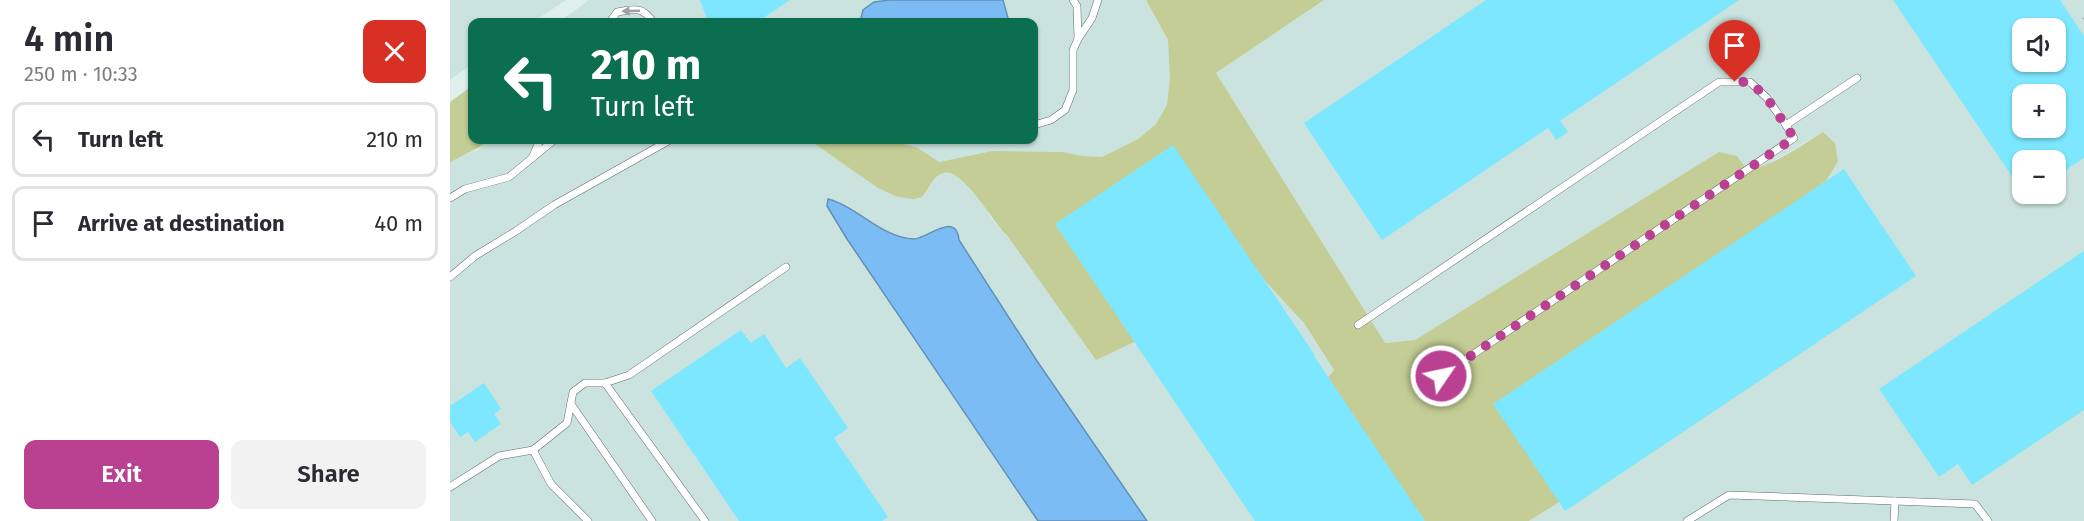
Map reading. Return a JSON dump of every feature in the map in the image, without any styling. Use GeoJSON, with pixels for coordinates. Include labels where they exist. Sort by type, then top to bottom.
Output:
{"type":"FeatureCollection","features":[{"type":"Feature","properties":{"kind":"lane"},"geometry":{"type":"LineString","coordinates":[[1073,0],[1077,6],[1078,39]]}},
{"type":"Feature","properties":{"kind":"lane"},"geometry":{"type":"LineString","coordinates":[[1038,124],[1051,120],[1065,110],[1073,90],[1073,50],[1092,18],[1098,0]]}},
{"type":"Feature","properties":{"kind":"lane"},"geometry":{"type":"LineString","coordinates":[[613,18],[617,12],[636,9],[646,13],[650,18]]}},
{"type":"Feature","properties":{"kind":"lane"},"geometry":{"type":"LineString","coordinates":[[1786,126],[1857,78]]}},
{"type":"Feature","properties":{"kind":"lane"},"geometry":{"type":"LineString","coordinates":[[1358,325],[1719,82],[1750,82],[1767,98],[1794,138],[1441,376]]}},
{"type":"Feature","properties":{"kind":"lane"},"geometry":{"type":"LineString","coordinates":[[531,160],[538,144]]}},
{"type":"Feature","properties":{"kind":"lane"},"geometry":{"type":"LineString","coordinates":[[450,198],[465,189],[509,177],[549,144]]}},
{"type":"Feature","properties":{"kind":"lane"},"geometry":{"type":"LineString","coordinates":[[451,272],[554,205],[663,144]]}},
{"type":"Feature","properties":{"kind":"lane"},"geometry":{"type":"LineString","coordinates":[[450,487],[500,456],[533,450],[567,423],[573,392],[585,383],[605,383],[629,375],[786,267]]}},
{"type":"Feature","properties":{"kind":"lane"},"geometry":{"type":"LineString","coordinates":[[605,383],[705,521]]}},
{"type":"Feature","properties":{"kind":"lane"},"geometry":{"type":"LineString","coordinates":[[571,404],[652,521]]}},
{"type":"Feature","properties":{"kind":"lane"},"geometry":{"type":"LineString","coordinates":[[533,450],[551,484],[588,521]]}},
{"type":"Feature","properties":{"kind":"lane"},"geometry":{"type":"LineString","coordinates":[[1687,521],[1730,495],[1975,504],[1988,521]]}},
{"type":"Feature","properties":{"kind":"lane"},"geometry":{"type":"LineString","coordinates":[[1894,521],[1895,501]]}},
{"type":"Feature","properties":{"kind":"shaded area"},"geometry":{"type":"Polygon","coordinates":[[[450,0],[566,0],[539,18],[468,18],[468,67],[450,80],[450,0]]]}},
{"type":"Feature","properties":{"kind":"shaded area"},"geometry":{"type":"Polygon","coordinates":[[[589,0],[890,0],[874,2],[863,10],[861,18],[564,18],[589,0]]]}},
{"type":"Feature","properties":{"kind":"shaded area"},"geometry":{"type":"Polygon","coordinates":[[[1003,0],[1146,0],[1168,40],[1170,58],[1167,105],[1156,124],[1138,139],[1102,157],[1063,152],[992,151],[939,162],[918,148],[904,144],[1038,144],[1038,18],[1008,18],[1003,0]]]}},
{"type":"Feature","properties":{"kind":"shaded area"},"geometry":{"type":"Polygon","coordinates":[[[1324,0],[2084,0],[2084,521],[1529,521],[1698,414],[1713,261],[1826,181],[1823,132],[1768,164],[1751,168],[1744,166],[1415,340],[1384,343],[1216,73],[1324,0]]]}},
{"type":"Feature","properties":{"kind":"shaded area"},"geometry":{"type":"Polygon","coordinates":[[[485,144],[816,144],[878,188],[925,194],[935,179],[944,172],[951,173],[960,178],[984,204],[991,218],[1007,235],[1255,269],[1304,323],[1334,370],[1320,387],[1323,521],[1147,521],[1037,361],[958,240],[944,226],[916,239],[893,235],[842,203],[847,239],[1038,521],[450,521],[450,163],[460,156],[478,150],[485,144]]]}},
{"type":"Feature","properties":{"kind":"green space"},"geometry":{"type":"Polygon","coordinates":[[[1146,0],[1324,0],[1216,73],[1385,343],[1415,340],[1719,152],[1737,156],[1746,167],[1759,167],[1788,154],[1823,132],[1835,143],[1838,161],[1826,181],[1713,261],[1699,414],[1529,521],[1323,521],[1320,387],[1334,370],[1304,323],[1255,270],[1187,317],[1096,360],[1007,235],[959,178],[951,173],[943,173],[933,181],[922,197],[914,199],[898,197],[878,188],[815,144],[904,144],[918,148],[939,162],[992,151],[1063,152],[1102,157],[1138,139],[1156,124],[1167,105],[1170,77],[1168,40],[1146,0]]]}},
{"type":"Feature","properties":{"kind":"green space"},"geometry":{"type":"Polygon","coordinates":[[[468,89],[468,144],[484,144],[450,163],[450,102],[468,89]]]}},
{"type":"Feature","properties":{"kind":"water"},"geometry":{"type":"Polygon","coordinates":[[[1003,0],[1008,18],[861,18],[863,10],[874,2],[1003,0]]]}},
{"type":"Feature","properties":{"kind":"water"},"geometry":{"type":"Polygon","coordinates":[[[828,199],[850,208],[881,228],[902,237],[920,238],[947,226],[957,231],[959,240],[1037,361],[1147,521],[1038,521],[847,239],[827,206],[828,199]]]}},
{"type":"Feature","properties":{"kind":"building"},"geometry":{"type":"Polygon","coordinates":[[[700,0],[790,0],[763,18],[707,18],[700,0]]]}},
{"type":"Feature","properties":{"kind":"building"},"geometry":{"type":"Polygon","coordinates":[[[1486,0],[1739,0],[1560,121],[1568,132],[1556,140],[1548,128],[1382,240],[1304,123],[1486,0]]]}},
{"type":"Feature","properties":{"kind":"building"},"geometry":{"type":"Polygon","coordinates":[[[1893,0],[2060,0],[2084,36],[2084,158],[2066,170],[2066,150],[2012,150],[2012,176],[1893,0]]]}},
{"type":"Feature","properties":{"kind":"building"},"geometry":{"type":"Polygon","coordinates":[[[1173,145],[1425,521],[1255,521],[1055,224],[1173,145]]]}},
{"type":"Feature","properties":{"kind":"building"},"geometry":{"type":"Polygon","coordinates":[[[1844,169],[1916,276],[1565,511],[1493,404],[1844,169]]]}},
{"type":"Feature","properties":{"kind":"building"},"geometry":{"type":"Polygon","coordinates":[[[2084,251],[2084,410],[1972,485],[1958,464],[1939,477],[1879,389],[2084,251]]]}},
{"type":"Feature","properties":{"kind":"building"},"geometry":{"type":"Polygon","coordinates":[[[741,330],[751,343],[764,334],[786,368],[800,358],[848,428],[834,438],[888,517],[882,521],[739,521],[651,391],[741,330]]]}},
{"type":"Feature","properties":{"kind":"building"},"geometry":{"type":"Polygon","coordinates":[[[484,383],[501,409],[494,414],[501,424],[475,442],[468,432],[460,437],[450,422],[450,406],[484,383]]]}},
{"type":"Feature","properties":{"kind":"route"},"geometry":{"type":"LineString","coordinates":[[1441,376],[1794,138],[1767,98],[1750,82],[1735,82]]}}]}
